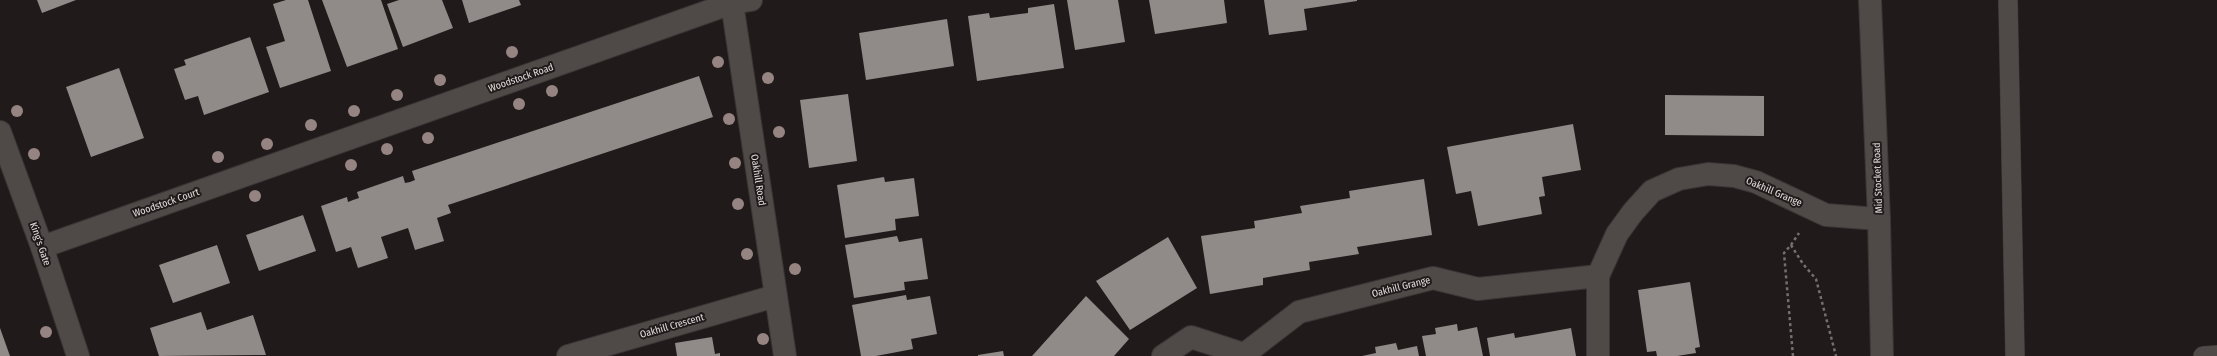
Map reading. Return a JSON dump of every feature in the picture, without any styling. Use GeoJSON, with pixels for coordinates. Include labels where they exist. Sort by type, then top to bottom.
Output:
{"type":"FeatureCollection","features":[{"type":"Feature","properties":{"kind":"street","name":"Mid Stocket Road"},"geometry":{"type":"LineString","coordinates":[[1870,0],[1879,219],[1882,356]]}},
{"type":"Feature","properties":{"kind":"street","name":"Woodstock Road"},"geometry":{"type":"LineString","coordinates":[[291,159],[741,2]]}},
{"type":"Feature","properties":{"kind":"street","name":"Oakhill Road"},"geometry":{"type":"LineString","coordinates":[[741,2],[775,296],[785,356]]}},
{"type":"Feature","properties":{"kind":"street","name":"King's Gate"},"geometry":{"type":"LineString","coordinates":[[0,132],[42,247],[78,356]]}},
{"type":"Feature","properties":{"kind":"street","name":"Woodstock Court"},"geometry":{"type":"LineString","coordinates":[[42,247],[291,159]]}},
{"type":"Feature","properties":{"kind":"street","name":"Oakhill Grange"},"geometry":{"type":"LineString","coordinates":[[1598,356],[1598,276],[1617,234],[1633,212],[1652,191],[1679,179],[1708,174],[1734,176],[1756,182],[1826,215],[1879,219]]}},
{"type":"Feature","properties":{"kind":"street","name":"Oakhill Grange"},"geometry":{"type":"LineString","coordinates":[[1163,356],[1190,337],[1242,355],[1299,312],[1433,278],[1478,289],[1553,279],[1598,276]]}},
{"type":"Feature","properties":{"kind":"street","name":"Oakhill Crescent"},"geometry":{"type":"LineString","coordinates":[[568,356],[775,296]]}},
{"type":"Feature","properties":{"kind":"lane"},"geometry":{"type":"LineString","coordinates":[[2008,0],[2015,356]]}},
{"type":"Feature","properties":{"kind":"lane"},"geometry":{"type":"LineString","coordinates":[[2203,356],[2217,355]]}},
{"type":"Feature","properties":{"kind":"path"},"geometry":{"type":"LineString","coordinates":[[1793,356],[1784,253],[1800,231]]}},
{"type":"Feature","properties":{"kind":"path"},"geometry":{"type":"LineString","coordinates":[[1791,245],[1816,279],[1836,356]]}},
{"type":"Feature","properties":{"kind":"building"},"geometry":{"type":"Polygon","coordinates":[[[37,0],[76,0],[42,13],[37,0]]]}},
{"type":"Feature","properties":{"kind":"building"},"geometry":{"type":"Polygon","coordinates":[[[286,0],[308,0],[331,71],[280,88],[266,47],[285,41],[273,4],[286,0]]]}},
{"type":"Feature","properties":{"kind":"building"},"geometry":{"type":"Polygon","coordinates":[[[322,0],[381,0],[398,49],[347,67],[322,0]]]}},
{"type":"Feature","properties":{"kind":"building"},"geometry":{"type":"Polygon","coordinates":[[[399,0],[442,0],[453,28],[403,47],[387,4],[399,0]]]}},
{"type":"Feature","properties":{"kind":"building"},"geometry":{"type":"Polygon","coordinates":[[[462,0],[519,0],[521,5],[469,23],[462,0]]]}},
{"type":"Feature","properties":{"kind":"building"},"geometry":{"type":"Polygon","coordinates":[[[1067,0],[1118,0],[1125,42],[1075,50],[1067,0]]]}},
{"type":"Feature","properties":{"kind":"building"},"geometry":{"type":"Polygon","coordinates":[[[1149,0],[1224,0],[1227,23],[1155,34],[1149,0]]]}},
{"type":"Feature","properties":{"kind":"building"},"geometry":{"type":"Polygon","coordinates":[[[1264,0],[1357,1],[1304,9],[1307,30],[1269,35],[1264,0]]]}},
{"type":"Feature","properties":{"kind":"building"},"geometry":{"type":"Polygon","coordinates":[[[1054,4],[1064,68],[977,81],[968,16],[989,13],[990,18],[1028,13],[1028,8],[1054,4]]]}},
{"type":"Feature","properties":{"kind":"building"},"geometry":{"type":"Polygon","coordinates":[[[947,19],[954,66],[866,80],[859,33],[947,19]]]}},
{"type":"Feature","properties":{"kind":"building"},"geometry":{"type":"Polygon","coordinates":[[[250,37],[269,92],[204,115],[198,96],[185,100],[174,69],[186,65],[184,60],[250,37]]]}},
{"type":"Feature","properties":{"kind":"building"},"geometry":{"type":"Polygon","coordinates":[[[119,68],[144,138],[91,157],[66,87],[119,68]]]}},
{"type":"Feature","properties":{"kind":"building"},"geometry":{"type":"Polygon","coordinates":[[[699,76],[713,117],[448,205],[451,213],[437,218],[444,241],[415,250],[408,228],[381,237],[388,258],[358,268],[351,247],[336,252],[321,206],[347,197],[348,202],[359,198],[357,192],[403,176],[405,183],[410,182],[415,180],[412,171],[699,76]]]}},
{"type":"Feature","properties":{"kind":"building"},"geometry":{"type":"Polygon","coordinates":[[[848,94],[857,161],[809,168],[800,100],[848,94]]]}},
{"type":"Feature","properties":{"kind":"building"},"geometry":{"type":"Polygon","coordinates":[[[1665,95],[1764,96],[1764,136],[1665,135],[1665,95]]]}},
{"type":"Feature","properties":{"kind":"building"},"geometry":{"type":"Polygon","coordinates":[[[1573,124],[1581,170],[1542,177],[1545,196],[1539,197],[1542,214],[1478,226],[1471,191],[1456,194],[1447,147],[1573,124]]]}},
{"type":"Feature","properties":{"kind":"building"},"geometry":{"type":"Polygon","coordinates":[[[884,177],[885,182],[914,178],[919,216],[895,219],[896,230],[845,238],[837,185],[884,177]]]}},
{"type":"Feature","properties":{"kind":"building"},"geometry":{"type":"Polygon","coordinates":[[[1424,179],[1432,235],[1357,247],[1359,254],[1309,262],[1310,270],[1263,278],[1263,285],[1210,294],[1201,236],[1255,228],[1254,221],[1302,213],[1300,206],[1350,198],[1349,191],[1424,179]]]}},
{"type":"Feature","properties":{"kind":"building"},"geometry":{"type":"Polygon","coordinates":[[[303,215],[316,251],[259,271],[246,235],[303,215]]]}},
{"type":"Feature","properties":{"kind":"building"},"geometry":{"type":"Polygon","coordinates":[[[897,236],[899,242],[922,238],[928,279],[904,282],[905,290],[854,298],[845,245],[897,236]]]}},
{"type":"Feature","properties":{"kind":"building"},"geometry":{"type":"Polygon","coordinates":[[[1168,237],[1197,288],[1130,330],[1096,281],[1168,237]]]}},
{"type":"Feature","properties":{"kind":"building"},"geometry":{"type":"Polygon","coordinates":[[[217,245],[230,283],[173,303],[159,265],[217,245]]]}},
{"type":"Feature","properties":{"kind":"building"},"geometry":{"type":"Polygon","coordinates":[[[1690,282],[1700,347],[1695,348],[1696,353],[1677,356],[1657,356],[1656,351],[1647,352],[1638,290],[1690,282]]]}},
{"type":"Feature","properties":{"kind":"building"},"geometry":{"type":"Polygon","coordinates":[[[906,295],[907,300],[930,296],[937,334],[911,339],[913,349],[876,356],[861,356],[852,305],[906,295]]]}},
{"type":"Feature","properties":{"kind":"building"},"geometry":{"type":"Polygon","coordinates":[[[1086,296],[1129,339],[1114,356],[1032,356],[1086,296]]]}},
{"type":"Feature","properties":{"kind":"building"},"geometry":{"type":"Polygon","coordinates":[[[201,312],[207,330],[253,315],[266,355],[159,356],[150,328],[201,312]]]}},
{"type":"Feature","properties":{"kind":"building"},"geometry":{"type":"Polygon","coordinates":[[[1457,324],[1458,331],[1477,327],[1483,356],[1426,356],[1422,336],[1436,334],[1435,328],[1457,324]]]}},
{"type":"Feature","properties":{"kind":"building"},"geometry":{"type":"Polygon","coordinates":[[[0,328],[10,356],[0,356],[0,328]]]}},
{"type":"Feature","properties":{"kind":"building"},"geometry":{"type":"Polygon","coordinates":[[[1571,328],[1576,356],[1490,356],[1487,338],[1514,333],[1515,338],[1571,328]]]}},
{"type":"Feature","properties":{"kind":"building"},"geometry":{"type":"Polygon","coordinates":[[[712,337],[715,354],[720,353],[720,356],[677,356],[675,343],[712,337]]]}},
{"type":"Feature","properties":{"kind":"building"},"geometry":{"type":"Polygon","coordinates":[[[1396,343],[1398,350],[1417,346],[1419,356],[1362,356],[1376,353],[1375,347],[1396,343]]]}},
{"type":"Feature","properties":{"kind":"building"},"geometry":{"type":"Polygon","coordinates":[[[1003,351],[1004,356],[978,356],[978,355],[1003,351]]]}}]}
